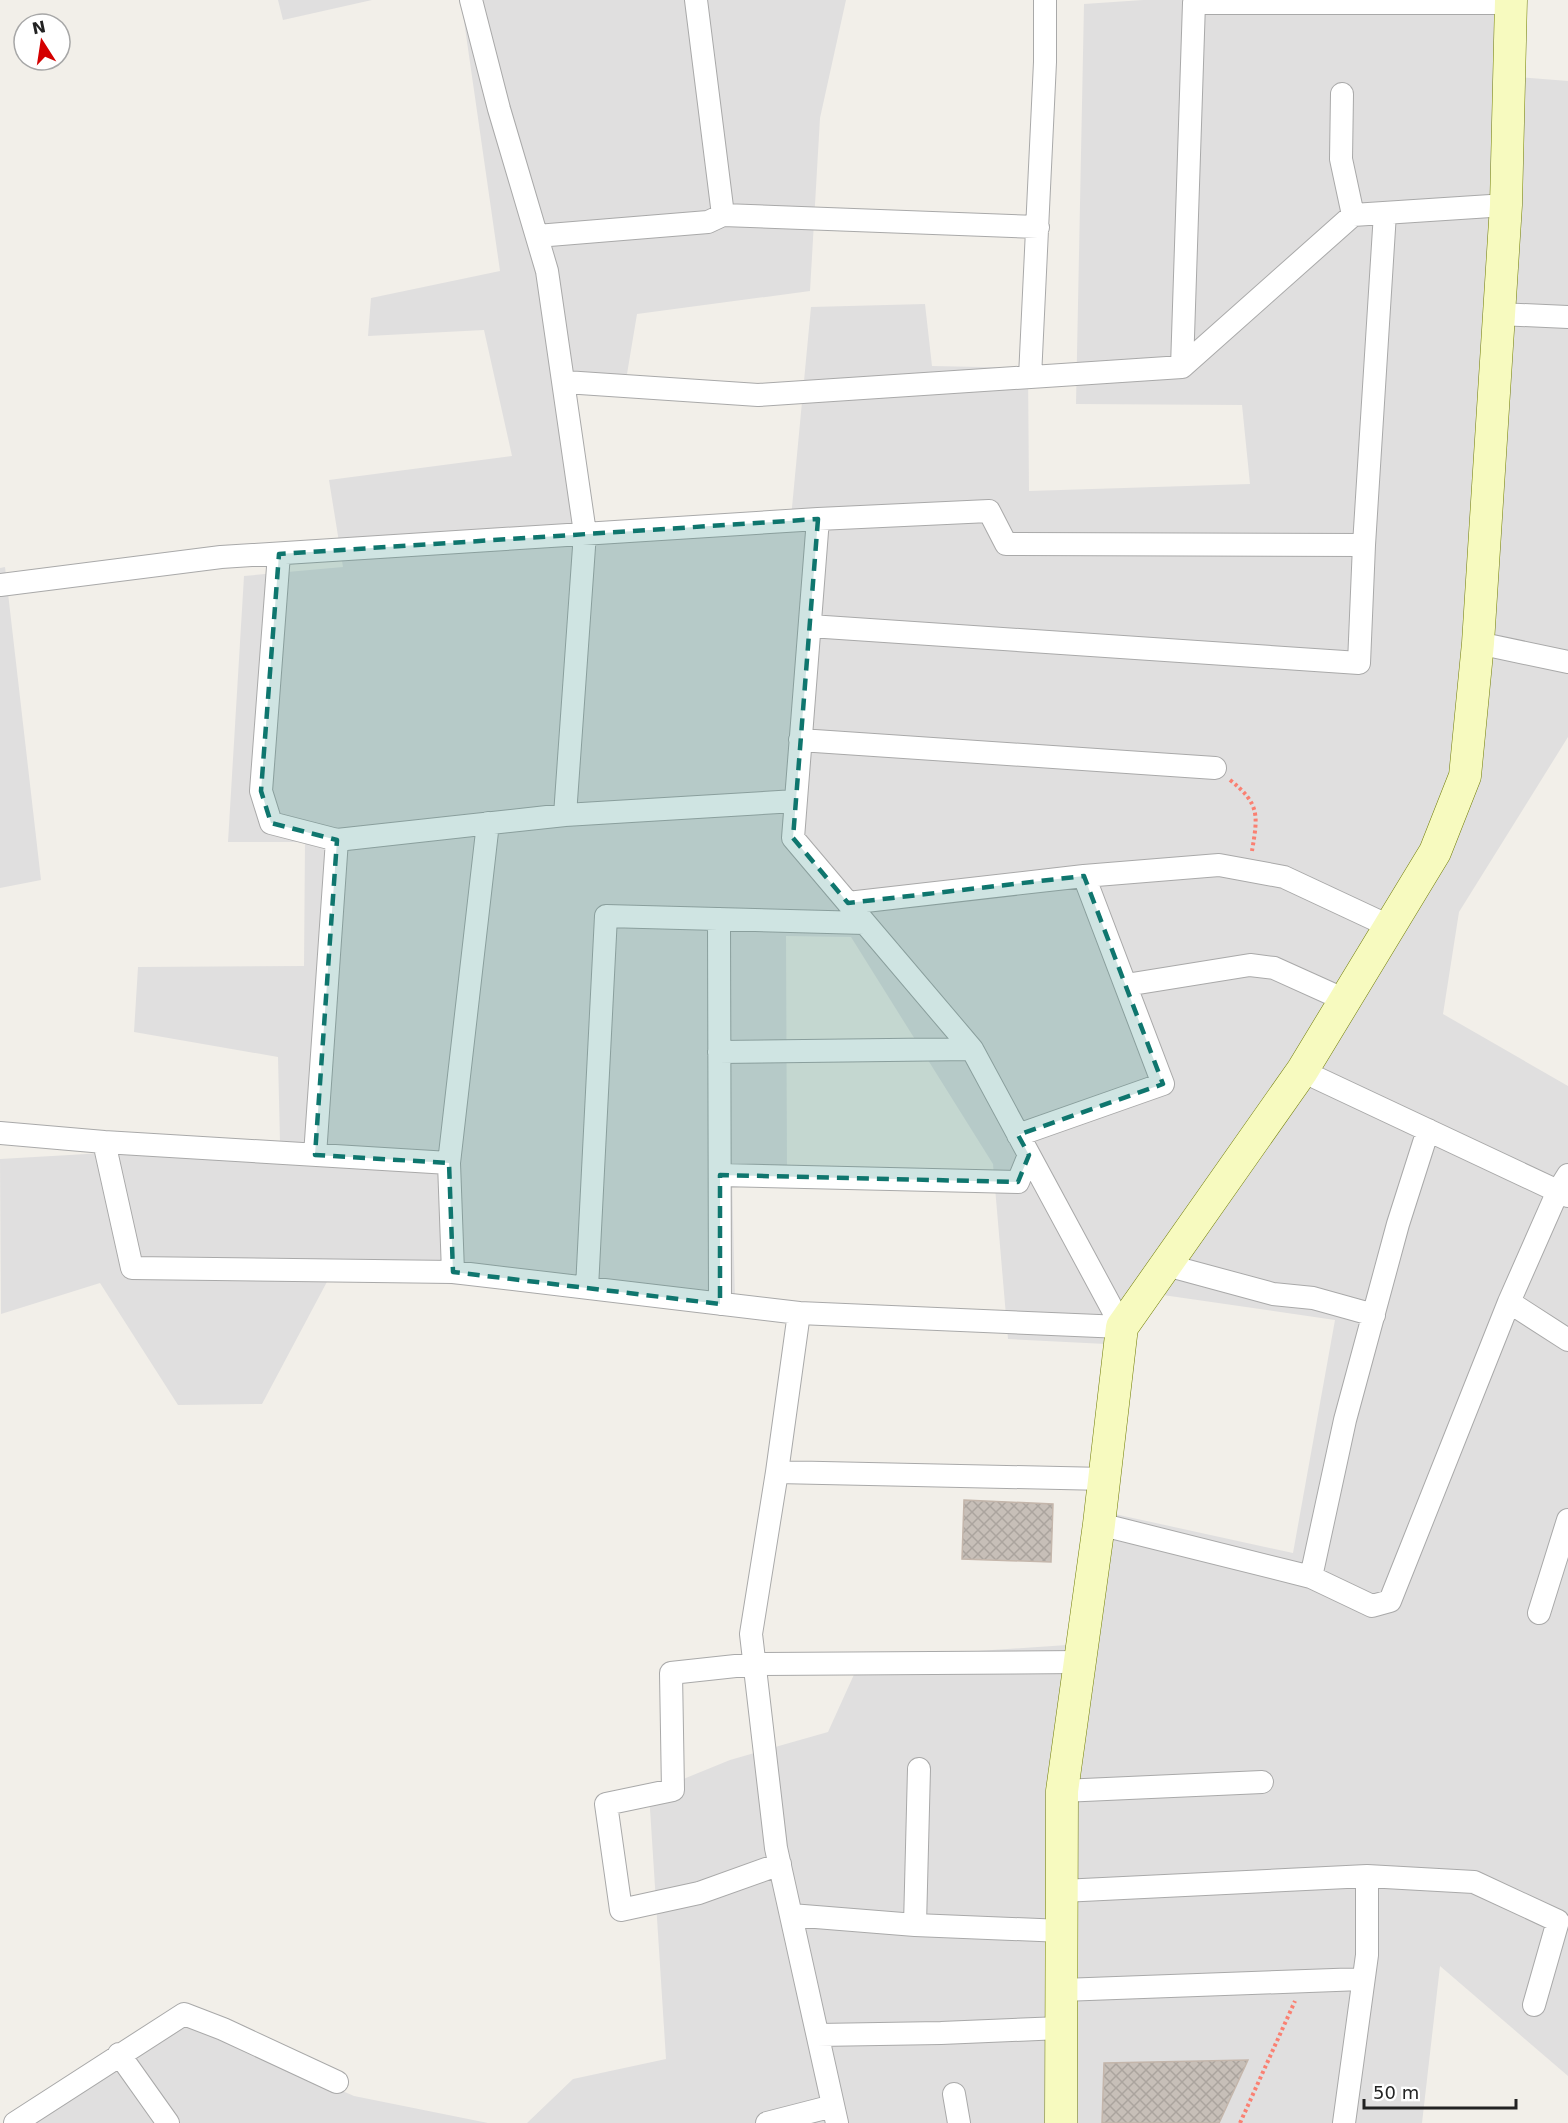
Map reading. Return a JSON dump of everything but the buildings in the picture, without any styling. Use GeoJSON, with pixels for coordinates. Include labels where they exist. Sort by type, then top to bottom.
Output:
{"type":"FeatureCollection","features":[{"type":"Feature","properties":{"kind":"street"},"geometry":{"type":"LineString","coordinates":[[471,0],[499,109],[547,271],[585,533],[566,815]]}},
{"type":"Feature","properties":{"kind":"street"},"geometry":{"type":"LineString","coordinates":[[696,0],[723,215]]}},
{"type":"Feature","properties":{"kind":"street"},"geometry":{"type":"LineString","coordinates":[[1030,377],[1045,62],[1045,0]]}},
{"type":"Feature","properties":{"kind":"street"},"geometry":{"type":"LineString","coordinates":[[1061,2123],[1062,1791],[1100,1524],[1122,1327],[1302,1071],[1435,852],[1465,776],[1478,643],[1506,205],[1510,1],[1194,3],[1182,367]]}},
{"type":"Feature","properties":{"kind":"street"},"geometry":{"type":"LineString","coordinates":[[1342,94],[1341,159],[1353,215]]}},
{"type":"Feature","properties":{"kind":"street"},"geometry":{"type":"LineString","coordinates":[[564,382],[758,395],[1182,367],[1353,215],[1506,205]]}},
{"type":"Feature","properties":{"kind":"street"},"geometry":{"type":"LineString","coordinates":[[810,626],[1359,663],[1364,545],[1385,213]]}},
{"type":"Feature","properties":{"kind":"street"},"geometry":{"type":"LineString","coordinates":[[537,236],[708,222],[723,215],[1038,227]]}},
{"type":"Feature","properties":{"kind":"street"},"geometry":{"type":"LineString","coordinates":[[1499,314],[1568,317]]}},
{"type":"Feature","properties":{"kind":"street"},"geometry":{"type":"LineString","coordinates":[[0,585],[221,557],[818,519],[989,511],[1006,544],[1364,545]]}},
{"type":"Feature","properties":{"kind":"street"},"geometry":{"type":"LineString","coordinates":[[818,519],[793,838],[972,1049],[1122,1327]]}},
{"type":"Feature","properties":{"kind":"street"},"geometry":{"type":"LineString","coordinates":[[279,554],[261,791],[271,822],[337,840],[566,815],[796,801]]}},
{"type":"Feature","properties":{"kind":"street"},"geometry":{"type":"LineString","coordinates":[[1478,643],[1568,662]]}},
{"type":"Feature","properties":{"kind":"street"},"geometry":{"type":"LineString","coordinates":[[800,740],[1215,768]]}},
{"type":"Feature","properties":{"kind":"street"},"geometry":{"type":"LineString","coordinates":[[453,1272],[449,1163],[488,823]]}},
{"type":"Feature","properties":{"kind":"street"},"geometry":{"type":"LineString","coordinates":[[315,1155],[337,840]]}},
{"type":"Feature","properties":{"kind":"street"},"geometry":{"type":"LineString","coordinates":[[848,903],[1084,876],[1219,865],[1284,878],[1391,927]]}},
{"type":"Feature","properties":{"kind":"street"},"geometry":{"type":"LineString","coordinates":[[1018,1135],[1163,1084],[1084,876]]}},
{"type":"Feature","properties":{"kind":"street"},"geometry":{"type":"LineString","coordinates":[[586,1288],[606,916],[865,923]]}},
{"type":"Feature","properties":{"kind":"street"},"geometry":{"type":"LineString","coordinates":[[719,919],[720,1304]]}},
{"type":"Feature","properties":{"kind":"street"},"geometry":{"type":"LineString","coordinates":[[1126,985],[1250,965],[1274,968],[1345,1000]]}},
{"type":"Feature","properties":{"kind":"street"},"geometry":{"type":"LineString","coordinates":[[719,1052],[972,1049]]}},
{"type":"Feature","properties":{"kind":"street"},"geometry":{"type":"LineString","coordinates":[[1100,1524],[1311,1577],[1372,1606],[1390,1601],[1509,1302],[1564,1187],[1428,1130],[1302,1071]]}},
{"type":"Feature","properties":{"kind":"street"},"geometry":{"type":"LineString","coordinates":[[1311,1577],[1346,1420],[1398,1224],[1428,1130]]}},
{"type":"Feature","properties":{"kind":"street"},"geometry":{"type":"LineString","coordinates":[[0,1133],[105,1142],[449,1163]]}},
{"type":"Feature","properties":{"kind":"street"},"geometry":{"type":"LineString","coordinates":[[105,1142],[132,1268],[453,1272],[799,1313],[1122,1327]]}},
{"type":"Feature","properties":{"kind":"street"},"geometry":{"type":"LineString","coordinates":[[720,1175],[1018,1182],[1029,1155]]}},
{"type":"Feature","properties":{"kind":"street"},"geometry":{"type":"LineString","coordinates":[[1166,1264],[1273,1294],[1313,1298],[1374,1315]]}},
{"type":"Feature","properties":{"kind":"street"},"geometry":{"type":"LineString","coordinates":[[1509,1302],[1568,1340]]}},
{"type":"Feature","properties":{"kind":"street"},"geometry":{"type":"LineString","coordinates":[[766,2123],[835,2115],[780,1864],[751,1634],[799,1313]]}},
{"type":"Feature","properties":{"kind":"street"},"geometry":{"type":"LineString","coordinates":[[777,1472],[1105,1479]]}},
{"type":"Feature","properties":{"kind":"street"},"geometry":{"type":"LineString","coordinates":[[1539,1613],[1568,1520]]}},
{"type":"Feature","properties":{"kind":"street"},"geometry":{"type":"LineString","coordinates":[[780,1864],[699,1893],[621,1910],[606,1804],[673,1790],[671,1673],[754,1664],[1080,1662]]}},
{"type":"Feature","properties":{"kind":"street"},"geometry":{"type":"LineString","coordinates":[[915,1925],[919,1769]]}},
{"type":"Feature","properties":{"kind":"street"},"geometry":{"type":"LineString","coordinates":[[1062,1791],[1262,1782]]}},
{"type":"Feature","properties":{"kind":"street"},"geometry":{"type":"LineString","coordinates":[[1062,1891],[1367,1876],[1474,1882],[1558,1921],[1534,2005]]}},
{"type":"Feature","properties":{"kind":"street"},"geometry":{"type":"LineString","coordinates":[[1344,2123],[1367,1955],[1367,1876]]}},
{"type":"Feature","properties":{"kind":"street"},"geometry":{"type":"LineString","coordinates":[[791,1915],[915,1925],[1063,1931]]}},
{"type":"Feature","properties":{"kind":"street"},"geometry":{"type":"LineString","coordinates":[[1062,1990],[1362,1979]]}},
{"type":"Feature","properties":{"kind":"street"},"geometry":{"type":"LineString","coordinates":[[15,2123],[184,2014],[224,2029],[337,2082]]}},
{"type":"Feature","properties":{"kind":"street"},"geometry":{"type":"LineString","coordinates":[[818,2035],[1061,2028]]}},
{"type":"Feature","properties":{"kind":"street"},"geometry":{"type":"LineString","coordinates":[[119,2054],[168,2123]]}},
{"type":"Feature","properties":{"kind":"street"},"geometry":{"type":"LineString","coordinates":[[954,2094],[959,2123]]}},
{"type":"Feature","properties":{"kind":"path"},"geometry":{"type":"LineString","coordinates":[[1215,768],[1248,794],[1257,820],[1249,871]]}},
{"type":"Feature","properties":{"kind":"path"},"geometry":{"type":"LineString","coordinates":[[1240,2123],[1294,2004],[1296,1981]]}},
{"type":"Feature","properties":{"kind":"highlighted area"},"geometry":{"type":"Polygon","coordinates":[[[818,519],[793,838],[848,903],[1084,876],[1163,1084],[1018,1135],[1029,1155],[1018,1182],[720,1175],[720,1304],[453,1272],[449,1163],[315,1155],[337,840],[271,823],[261,791],[279,554],[818,519]]]}},
{"type":"Feature","properties":{"kind":"shaded area"},"geometry":{"type":"Polygon","coordinates":[[[278,0],[372,0],[283,20],[278,0]]]}},
{"type":"Feature","properties":{"kind":"shaded area"},"geometry":{"type":"Polygon","coordinates":[[[461,0],[846,0],[820,118],[810,291],[637,314],[625,386],[574,393],[595,523],[791,518],[811,307],[925,304],[932,366],[1028,368],[1029,491],[1250,484],[1242,405],[1076,404],[1084,4],[1143,0],[1518,0],[1519,77],[1568,81],[1568,737],[1459,912],[1443,1014],[1568,1086],[1568,2076],[1440,1966],[1422,2123],[527,2123],[573,2079],[666,2059],[649,1793],[730,1760],[828,1732],[861,1659],[1067,1645],[1087,1508],[1293,1553],[1335,1320],[1142,1292],[1106,1344],[1008,1339],[993,1164],[851,937],[786,936],[787,1166],[732,1176],[735,1299],[329,1278],[262,1404],[178,1405],[100,1283],[1,1314],[0,1159],[280,1143],[278,1057],[134,1032],[138,967],[304,966],[305,842],[228,842],[244,576],[343,567],[329,480],[512,456],[484,330],[368,336],[371,298],[500,271],[461,0]]]}},
{"type":"Feature","properties":{"kind":"shaded area"},"geometry":{"type":"Polygon","coordinates":[[[5,567],[41,880],[0,888],[0,568],[5,567]]]}},
{"type":"Feature","properties":{"kind":"shaded area"},"geometry":{"type":"Polygon","coordinates":[[[178,2020],[354,2096],[488,2123],[10,2123],[178,2020]]]}}]}
